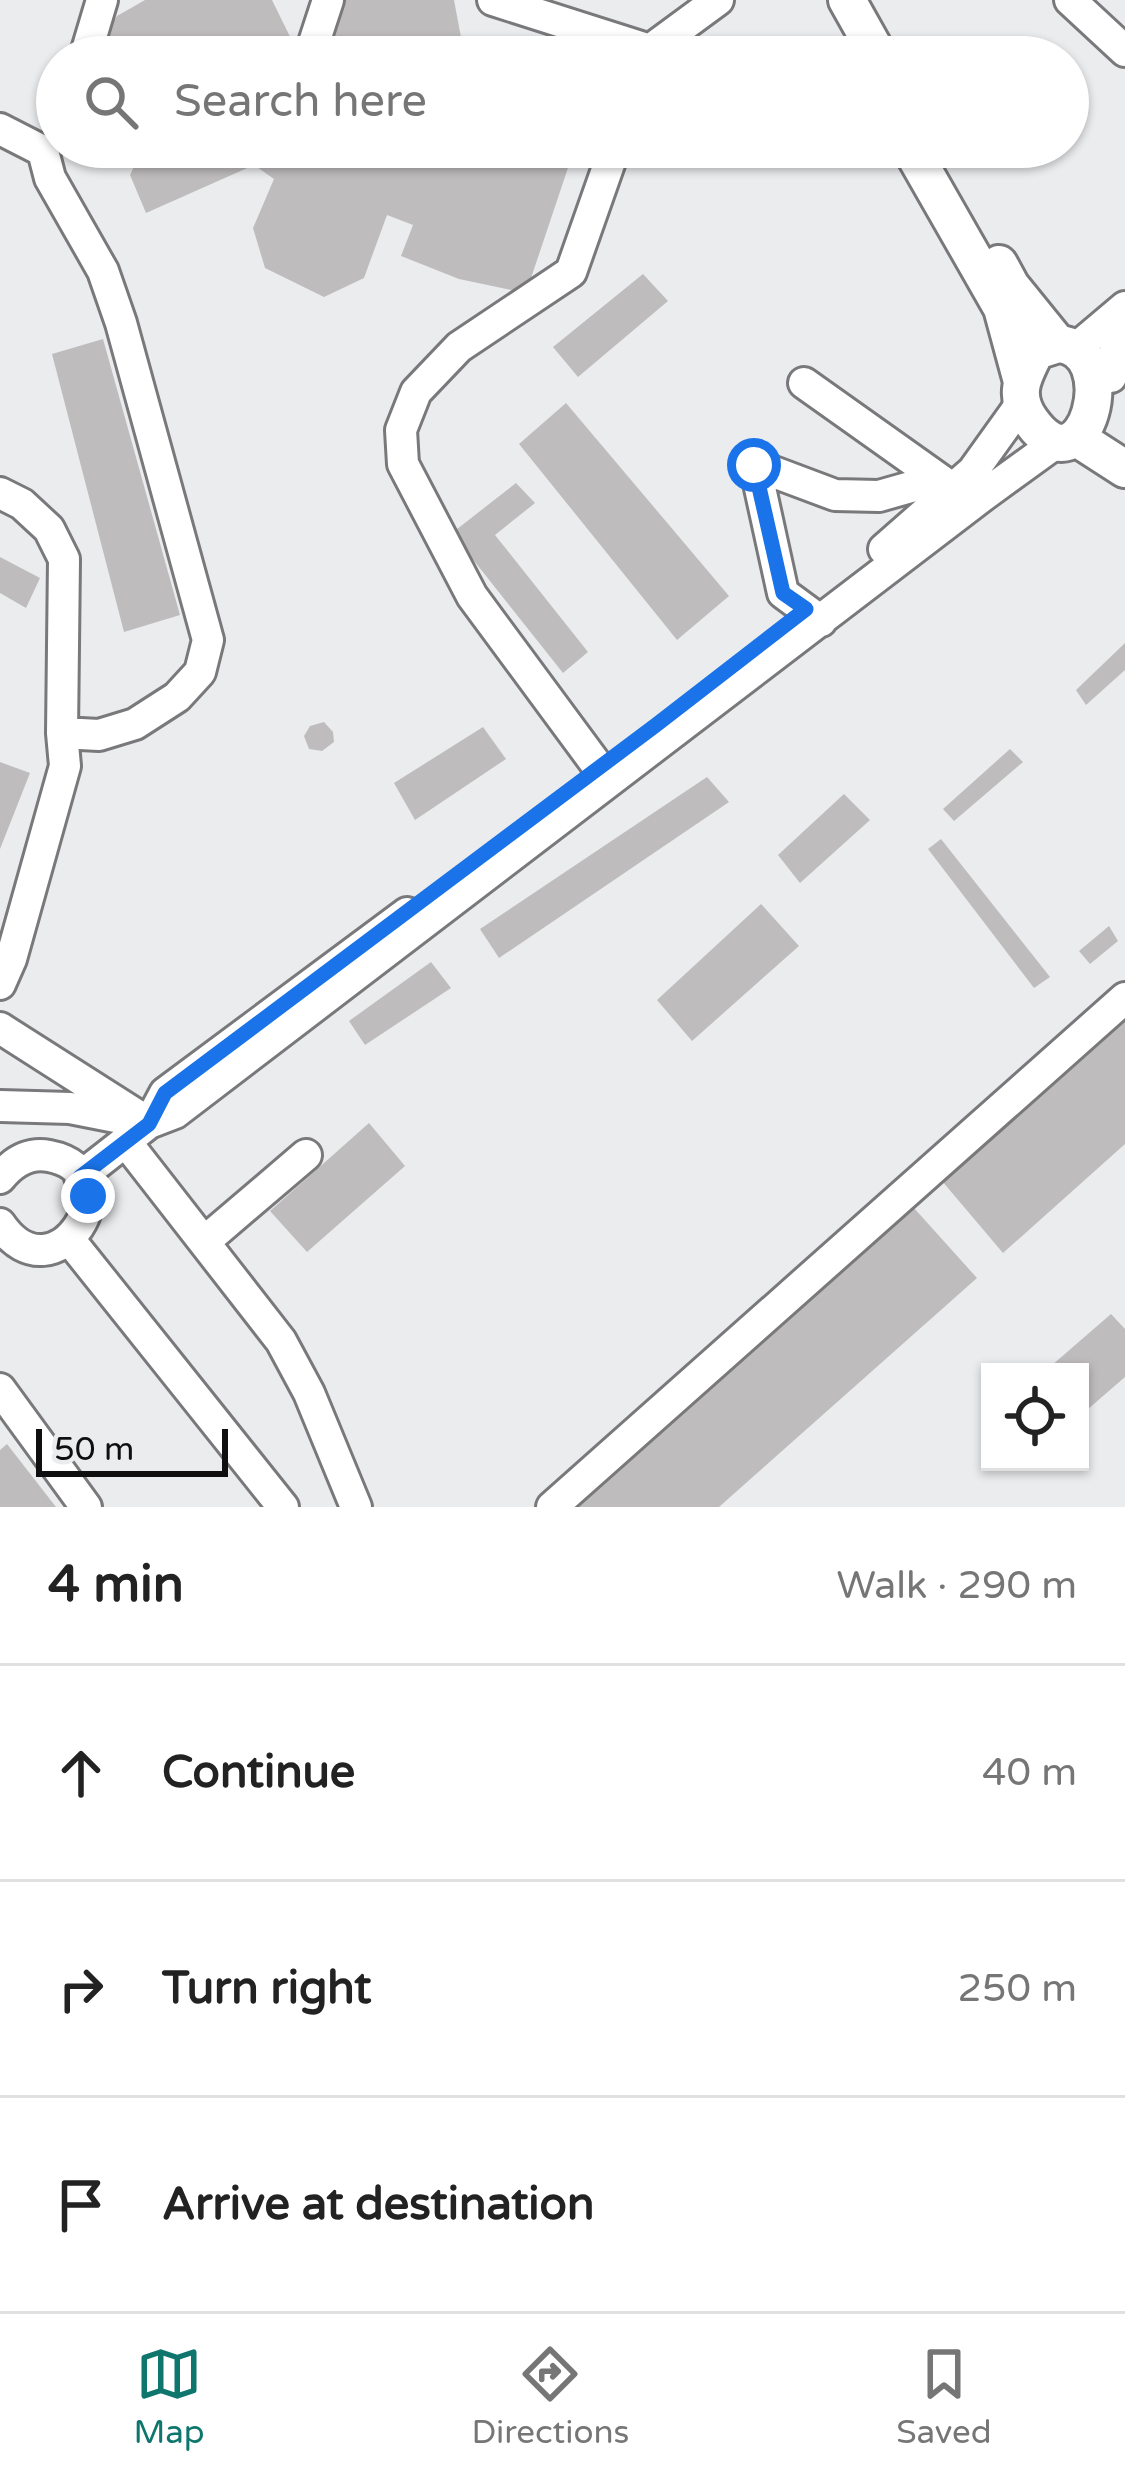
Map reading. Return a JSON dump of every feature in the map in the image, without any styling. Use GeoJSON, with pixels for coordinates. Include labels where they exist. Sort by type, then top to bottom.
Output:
{"type":"FeatureCollection","features":[{"type":"Feature","properties":{"kind":"street"},"geometry":{"type":"LineString","coordinates":[[91,36],[102,0]]}},
{"type":"Feature","properties":{"kind":"street"},"geometry":{"type":"LineString","coordinates":[[316,36],[328,0]]}},
{"type":"Feature","properties":{"kind":"street"},"geometry":{"type":"LineString","coordinates":[[493,0],[598,36]]}},
{"type":"Feature","properties":{"kind":"street"},"geometry":{"type":"LineString","coordinates":[[670,36],[718,0]]}},
{"type":"Feature","properties":{"kind":"street"},"geometry":{"type":"LineString","coordinates":[[826,0],[846,36]]}},
{"type":"Feature","properties":{"kind":"street"},"geometry":{"type":"LineString","coordinates":[[847,0],[868,36]]}},
{"type":"Feature","properties":{"kind":"street"},"geometry":{"type":"LineString","coordinates":[[1070,0],[1125,51]]}},
{"type":"Feature","properties":{"kind":"street"},"geometry":{"type":"LineString","coordinates":[[0,129],[36,140]]}},
{"type":"Feature","properties":{"kind":"street"},"geometry":{"type":"LineString","coordinates":[[50,168],[50,178],[103,271],[121,323],[208,640],[200,672],[177,698],[135,724],[99,735],[62,733]]}},
{"type":"Feature","properties":{"kind":"street"},"geometry":{"type":"LineString","coordinates":[[599,768],[472,596],[403,464],[401,430],[416,392],[459,347],[571,272],[608,168]]}},
{"type":"Feature","properties":{"kind":"street"},"geometry":{"type":"LineString","coordinates":[[922,168],[1002,308],[1034,426],[1091,438],[1125,469]]}},
{"type":"Feature","properties":{"kind":"street"},"geometry":{"type":"LineString","coordinates":[[944,168],[1011,286],[1069,344],[1097,356],[1111,377]]}},
{"type":"Feature","properties":{"kind":"street"},"geometry":{"type":"LineString","coordinates":[[814,615],[783,593],[754,465],[835,495],[879,496],[946,484],[973,471],[1021,391],[1036,351],[1069,344],[1125,307]]}},
{"type":"Feature","properties":{"kind":"street"},"geometry":{"type":"LineString","coordinates":[[137,1133],[165,1093],[599,768],[984,495],[1091,438],[1108,404],[1114,354],[1125,338]]}},
{"type":"Feature","properties":{"kind":"street"},"geometry":{"type":"LineString","coordinates":[[803,383],[946,484]]}},
{"type":"Feature","properties":{"kind":"street"},"geometry":{"type":"LineString","coordinates":[[80,1177],[137,1133],[175,1113],[814,615],[946,484]]}},
{"type":"Feature","properties":{"kind":"street"},"geometry":{"type":"LineString","coordinates":[[0,493],[49,529],[64,559],[65,766],[0,984]]}},
{"type":"Feature","properties":{"kind":"street"},"geometry":{"type":"LineString","coordinates":[[552,1507],[1125,998]]}},
{"type":"Feature","properties":{"kind":"street"},"geometry":{"type":"LineString","coordinates":[[0,1028],[137,1133],[204,1243],[281,1341],[309,1393],[356,1507]]}},
{"type":"Feature","properties":{"kind":"street"},"geometry":{"type":"LineString","coordinates":[[0,1106],[70,1108],[137,1133]]}},
{"type":"Feature","properties":{"kind":"street"},"geometry":{"type":"LineString","coordinates":[[204,1243],[306,1155]]}},
{"type":"Feature","properties":{"kind":"street"},"geometry":{"type":"LineString","coordinates":[[0,1178],[23,1158],[55,1157],[80,1177],[88,1196],[84,1222],[69,1239],[47,1249],[31,1248],[0,1227]]}},
{"type":"Feature","properties":{"kind":"street"},"geometry":{"type":"LineString","coordinates":[[69,1239],[283,1507]]}},
{"type":"Feature","properties":{"kind":"street"},"geometry":{"type":"LineString","coordinates":[[3,1398],[86,1507]]}},
{"type":"Feature","properties":{"kind":"building"},"geometry":{"type":"Polygon","coordinates":[[[145,0],[272,0],[290,36],[105,36],[117,16],[145,0]]]}},
{"type":"Feature","properties":{"kind":"building"},"geometry":{"type":"Polygon","coordinates":[[[342,0],[454,0],[461,36],[328,36],[342,0]]]}},
{"type":"Feature","properties":{"kind":"building"},"geometry":{"type":"Polygon","coordinates":[[[133,168],[247,168],[146,213],[130,175],[133,168]]]}},
{"type":"Feature","properties":{"kind":"building"},"geometry":{"type":"Polygon","coordinates":[[[258,168],[568,168],[526,293],[459,279],[401,256],[413,225],[387,215],[364,278],[324,297],[265,268],[253,228],[274,179],[258,168]]]}},
{"type":"Feature","properties":{"kind":"building"},"geometry":{"type":"Polygon","coordinates":[[[643,274],[668,301],[578,377],[553,347],[643,274]]]}},
{"type":"Feature","properties":{"kind":"building"},"geometry":{"type":"Polygon","coordinates":[[[103,339],[180,615],[124,632],[52,354],[103,339]]]}},
{"type":"Feature","properties":{"kind":"building"},"geometry":{"type":"Polygon","coordinates":[[[566,403],[729,596],[677,640],[519,444],[566,403]]]}},
{"type":"Feature","properties":{"kind":"building"},"geometry":{"type":"Polygon","coordinates":[[[516,483],[535,503],[495,535],[588,652],[563,673],[452,533],[516,483]]]}},
{"type":"Feature","properties":{"kind":"building"},"geometry":{"type":"Polygon","coordinates":[[[0,557],[40,578],[26,608],[0,593],[0,557]]]}},
{"type":"Feature","properties":{"kind":"building"},"geometry":{"type":"Polygon","coordinates":[[[1125,643],[1125,670],[1086,705],[1076,690],[1125,643]]]}},
{"type":"Feature","properties":{"kind":"building"},"geometry":{"type":"Polygon","coordinates":[[[324,722],[334,742],[322,751],[309,749],[304,736],[310,726],[324,722]]]}},
{"type":"Feature","properties":{"kind":"building"},"geometry":{"type":"Polygon","coordinates":[[[483,727],[506,759],[415,820],[394,783],[483,727]]]}},
{"type":"Feature","properties":{"kind":"building"},"geometry":{"type":"Polygon","coordinates":[[[1010,749],[1023,762],[954,821],[943,809],[1010,749]]]}},
{"type":"Feature","properties":{"kind":"building"},"geometry":{"type":"Polygon","coordinates":[[[0,762],[30,773],[0,849],[0,762]]]}},
{"type":"Feature","properties":{"kind":"building"},"geometry":{"type":"Polygon","coordinates":[[[707,777],[729,802],[499,958],[480,929],[707,777]]]}},
{"type":"Feature","properties":{"kind":"building"},"geometry":{"type":"Polygon","coordinates":[[[844,794],[870,820],[800,883],[778,855],[844,794]]]}},
{"type":"Feature","properties":{"kind":"building"},"geometry":{"type":"Polygon","coordinates":[[[941,839],[1050,977],[1034,988],[928,849],[941,839]]]}},
{"type":"Feature","properties":{"kind":"building"},"geometry":{"type":"Polygon","coordinates":[[[761,904],[799,946],[692,1041],[657,1000],[761,904]]]}},
{"type":"Feature","properties":{"kind":"building"},"geometry":{"type":"Polygon","coordinates":[[[1109,926],[1118,941],[1090,964],[1079,951],[1109,926]]]}},
{"type":"Feature","properties":{"kind":"building"},"geometry":{"type":"Polygon","coordinates":[[[431,962],[451,988],[365,1045],[349,1021],[431,962]]]}},
{"type":"Feature","properties":{"kind":"building"},"geometry":{"type":"Polygon","coordinates":[[[1125,1018],[1125,1144],[1003,1253],[942,1181],[1125,1018]]]}},
{"type":"Feature","properties":{"kind":"building"},"geometry":{"type":"Polygon","coordinates":[[[369,1123],[405,1166],[307,1252],[270,1211],[369,1123]]]}},
{"type":"Feature","properties":{"kind":"building"},"geometry":{"type":"Polygon","coordinates":[[[914,1208],[977,1278],[719,1507],[576,1507],[914,1208]]]}},
{"type":"Feature","properties":{"kind":"building"},"geometry":{"type":"Polygon","coordinates":[[[1111,1314],[1125,1329],[1125,1377],[1089,1408],[1089,1363],[1054,1363],[1111,1314]]]}},
{"type":"Feature","properties":{"kind":"building"},"geometry":{"type":"Polygon","coordinates":[[[7,1444],[56,1507],[0,1507],[0,1450],[7,1444]]]}},
{"type":"Feature","properties":{"kind":"route"},"geometry":{"type":"LineString","coordinates":[[88,1196],[80,1177],[149,1124],[165,1093],[806,609],[783,593],[754,465]]}}]}
